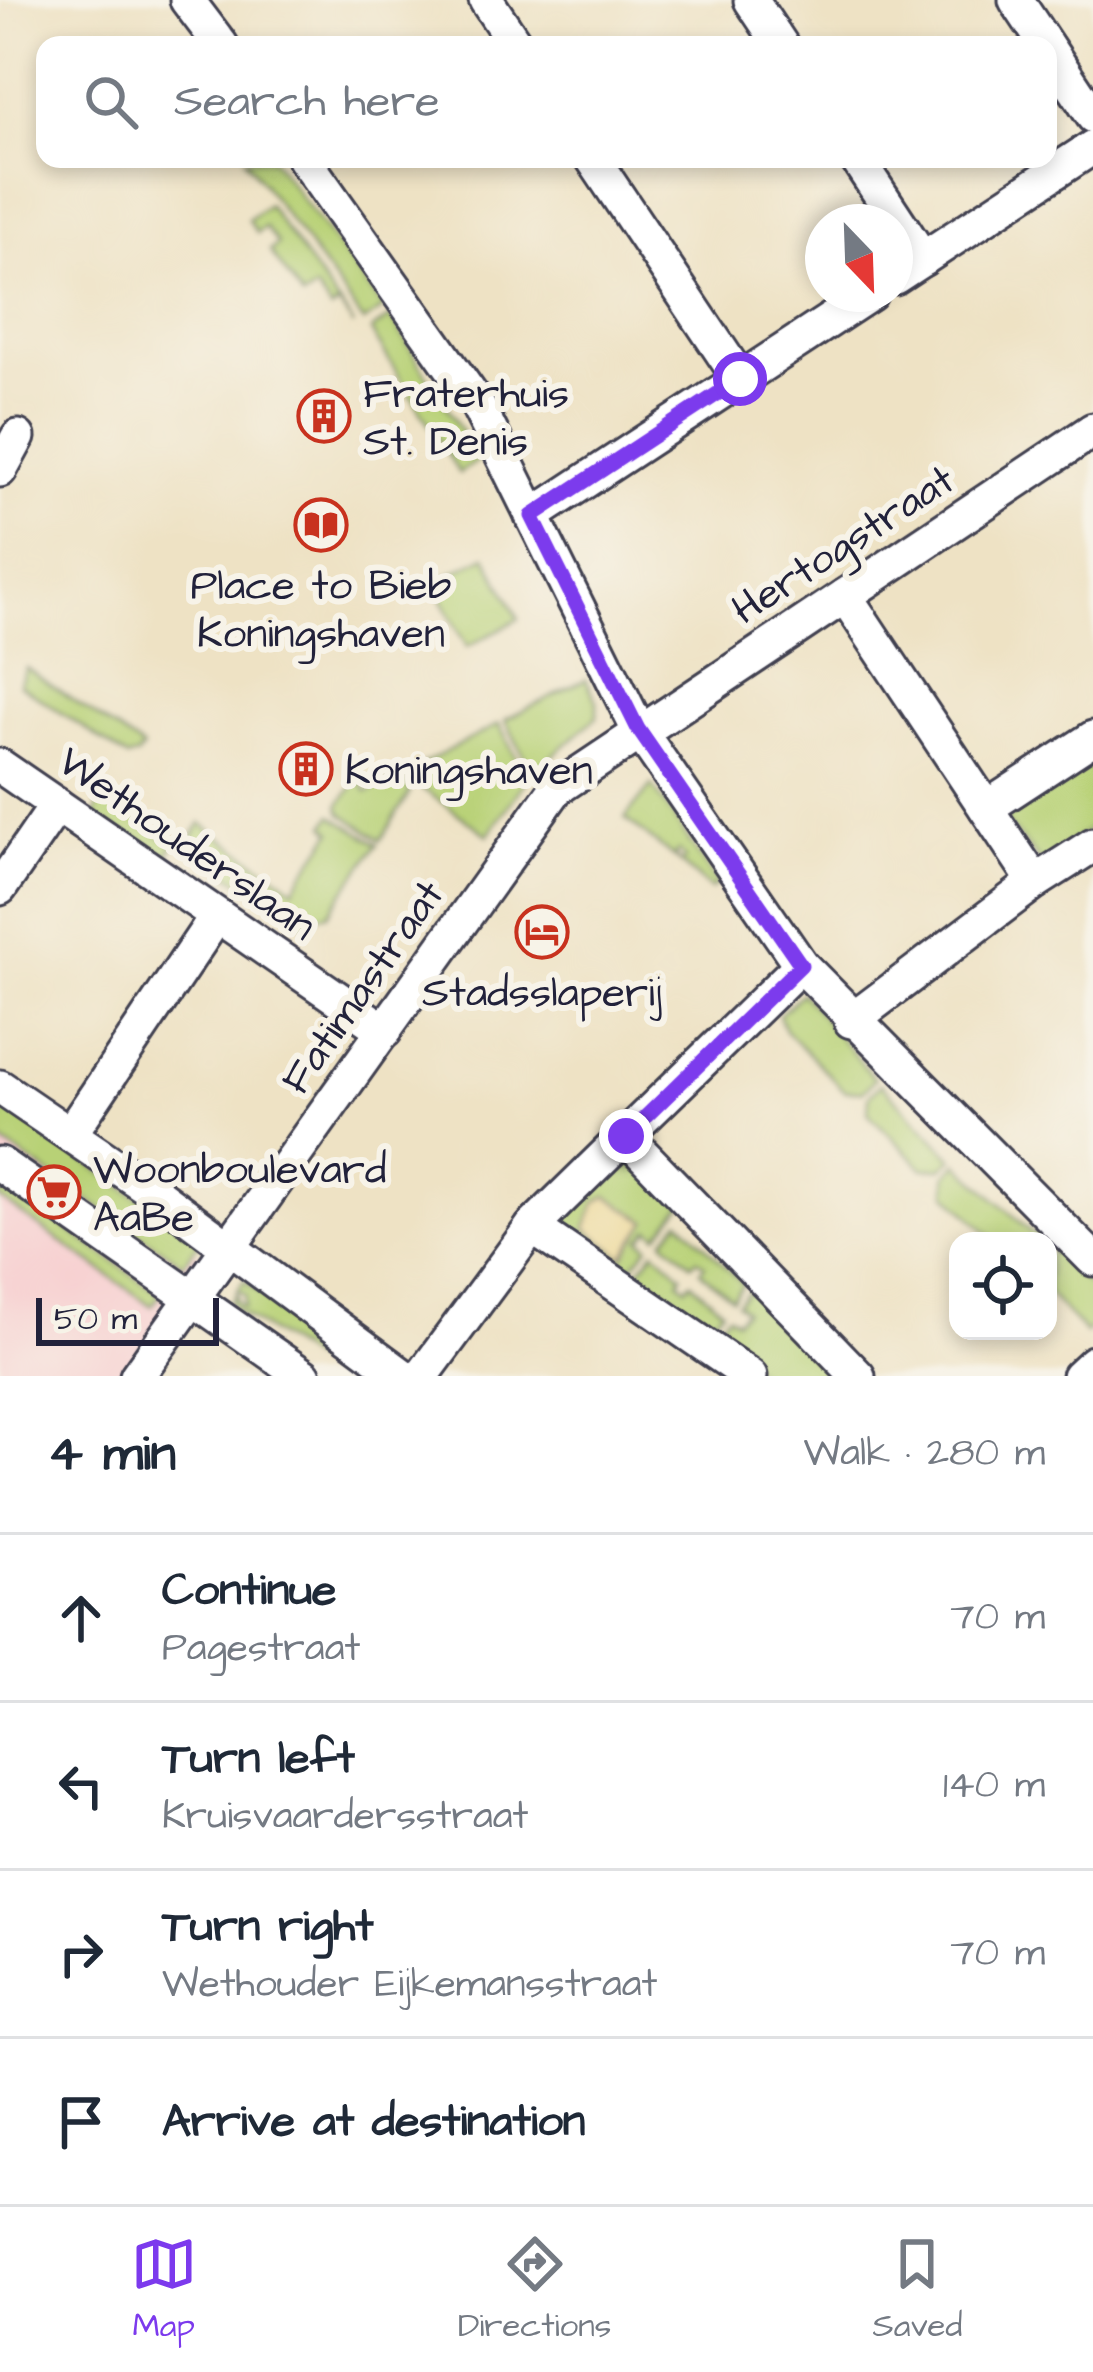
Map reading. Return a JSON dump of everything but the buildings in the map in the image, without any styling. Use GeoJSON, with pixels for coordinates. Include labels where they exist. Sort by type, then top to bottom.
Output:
{"type":"FeatureCollection","features":[{"type":"Feature","properties":{"kind":"street"},"geometry":{"type":"LineString","coordinates":[[188,0],[214,36]]}},
{"type":"Feature","properties":{"kind":"street"},"geometry":{"type":"LineString","coordinates":[[486,0],[510,36]]}},
{"type":"Feature","properties":{"kind":"street"},"geometry":{"type":"LineString","coordinates":[[752,0],[775,36]]}},
{"type":"Feature","properties":{"kind":"street"},"geometry":{"type":"LineString","coordinates":[[1016,0],[1040,36]]}},
{"type":"Feature","properties":{"kind":"street"},"geometry":{"type":"LineString","coordinates":[[1057,62],[1093,116]]}},
{"type":"Feature","properties":{"kind":"street"},"geometry":{"type":"LineString","coordinates":[[913,265],[1093,148]]}},
{"type":"Feature","properties":{"kind":"street"},"geometry":{"type":"LineString","coordinates":[[310,168],[476,402],[638,729],[801,965],[851,1021],[1093,1259]]}},
{"type":"Feature","properties":{"kind":"street"},"geometry":{"type":"LineString","coordinates":[[598,168],[740,379]]}},
{"type":"Feature","properties":{"kind":"street"},"geometry":{"type":"LineString","coordinates":[[861,168],[878,204]]}},
{"type":"Feature","properties":{"kind":"street"},"geometry":{"type":"LineString","coordinates":[[532,516],[842,312]]}},
{"type":"Feature","properties":{"kind":"street","name":"Hertogstraat"},"geometry":{"type":"LineString","coordinates":[[638,729],[1093,430]]}},
{"type":"Feature","properties":{"kind":"street"},"geometry":{"type":"LineString","coordinates":[[0,470],[18,437]]}},
{"type":"Feature","properties":{"kind":"street"},"geometry":{"type":"LineString","coordinates":[[845,596],[1035,882]]}},
{"type":"Feature","properties":{"kind":"street","name":"Fatimastraat"},"geometry":{"type":"LineString","coordinates":[[137,1376],[556,789],[638,729]]}},
{"type":"Feature","properties":{"kind":"street"},"geometry":{"type":"LineString","coordinates":[[986,808],[1093,738]]}},
{"type":"Feature","properties":{"kind":"street","name":"Wethouderslaan"},"geometry":{"type":"LineString","coordinates":[[0,766],[385,1031]]}},
{"type":"Feature","properties":{"kind":"street"},"geometry":{"type":"LineString","coordinates":[[0,888],[57,805]]}},
{"type":"Feature","properties":{"kind":"street"},"geometry":{"type":"LineString","coordinates":[[851,1021],[1035,882],[1093,845]]}},
{"type":"Feature","properties":{"kind":"street"},"geometry":{"type":"LineString","coordinates":[[70,1134],[216,917]]}},
{"type":"Feature","properties":{"kind":"street"},"geometry":{"type":"LineString","coordinates":[[422,1376],[532,1227],[801,965]]}},
{"type":"Feature","properties":{"kind":"street"},"geometry":{"type":"LineString","coordinates":[[0,1087],[403,1376]]}},
{"type":"Feature","properties":{"kind":"street"},"geometry":{"type":"LineString","coordinates":[[626,1136],[858,1376]]}},
{"type":"Feature","properties":{"kind":"street"},"geometry":{"type":"LineString","coordinates":[[0,1164],[304,1376]]}},
{"type":"Feature","properties":{"kind":"street"},"geometry":{"type":"LineString","coordinates":[[532,1227],[750,1376]]}},
{"type":"Feature","properties":{"kind":"street"},"geometry":{"type":"LineString","coordinates":[[1079,1376],[1093,1364]]}},
{"type":"Feature","properties":{"kind":"shaded area","name":"Woonboulevard AaBe"},"geometry":{"type":"Polygon","coordinates":[[[0,1116],[218,1267],[141,1376],[0,1376],[0,1116]]]}},
{"type":"Feature","properties":{"kind":"green space"},"geometry":{"type":"Polygon","coordinates":[[[252,168],[279,168],[384,308],[364,322],[252,168]]]}},
{"type":"Feature","properties":{"kind":"green space"},"geometry":{"type":"Polygon","coordinates":[[[268,205],[339,305],[331,310],[316,289],[303,298],[270,251],[278,244],[265,227],[257,233],[248,220],[268,205]]]}},
{"type":"Feature","properties":{"kind":"green space"},"geometry":{"type":"Polygon","coordinates":[[[391,317],[479,460],[459,473],[371,331],[391,317]]]}},
{"type":"Feature","properties":{"kind":"green space"},"geometry":{"type":"Polygon","coordinates":[[[486,556],[519,619],[467,647],[433,583],[486,556]]]}},
{"type":"Feature","properties":{"kind":"green space"},"geometry":{"type":"Polygon","coordinates":[[[26,668],[143,748],[128,758],[19,684],[26,668]]]}},
{"type":"Feature","properties":{"kind":"green space"},"geometry":{"type":"Polygon","coordinates":[[[586,679],[597,701],[597,717],[533,773],[505,720],[586,679]]]}},
{"type":"Feature","properties":{"kind":"green space"},"geometry":{"type":"Polygon","coordinates":[[[499,724],[527,779],[488,835],[420,787],[424,780],[417,767],[499,724]]]}},
{"type":"Feature","properties":{"kind":"green space"},"geometry":{"type":"Polygon","coordinates":[[[1093,749],[1093,826],[1043,865],[1006,822],[1010,805],[1093,749]]]}},
{"type":"Feature","properties":{"kind":"green space"},"geometry":{"type":"Polygon","coordinates":[[[401,775],[410,792],[381,840],[341,812],[339,805],[359,778],[367,792],[401,775]]]}},
{"type":"Feature","properties":{"kind":"green space"},"geometry":{"type":"Polygon","coordinates":[[[652,785],[718,884],[711,889],[680,863],[685,859],[679,851],[674,855],[679,862],[625,818],[652,785]]]}},
{"type":"Feature","properties":{"kind":"green space"},"geometry":{"type":"Polygon","coordinates":[[[100,795],[174,845],[161,865],[155,852],[95,817],[100,795]]]}},
{"type":"Feature","properties":{"kind":"green space"},"geometry":{"type":"Polygon","coordinates":[[[332,815],[378,844],[328,914],[314,917],[307,927],[186,845],[201,823],[294,888],[333,831],[326,825],[332,815]]]}},
{"type":"Feature","properties":{"kind":"green space"},"geometry":{"type":"Polygon","coordinates":[[[802,993],[875,1079],[863,1091],[845,1091],[785,1030],[779,1015],[802,993]]]}},
{"type":"Feature","properties":{"kind":"green space"},"geometry":{"type":"Polygon","coordinates":[[[881,1084],[953,1158],[942,1168],[924,1169],[868,1113],[869,1096],[881,1084]]]}},
{"type":"Feature","properties":{"kind":"green space"},"geometry":{"type":"Polygon","coordinates":[[[0,1103],[201,1240],[183,1264],[0,1141],[0,1103]]]}},
{"type":"Feature","properties":{"kind":"green space"},"geometry":{"type":"Polygon","coordinates":[[[624,1155],[683,1205],[658,1235],[650,1229],[641,1239],[649,1246],[624,1276],[562,1228],[559,1218],[624,1155]]]}},
{"type":"Feature","properties":{"kind":"green space"},"geometry":{"type":"Polygon","coordinates":[[[958,1163],[1031,1232],[986,1232],[947,1193],[947,1175],[958,1163]]]}},
{"type":"Feature","properties":{"kind":"green space"},"geometry":{"type":"Polygon","coordinates":[[[0,1182],[161,1294],[152,1306],[0,1199],[0,1182]]]}},
{"type":"Feature","properties":{"kind":"green space"},"geometry":{"type":"Polygon","coordinates":[[[680,1220],[743,1284],[732,1298],[700,1271],[705,1265],[697,1259],[692,1264],[664,1240],[680,1220]]]}},
{"type":"Feature","properties":{"kind":"green space"},"geometry":{"type":"Polygon","coordinates":[[[655,1251],[682,1275],[679,1281],[686,1287],[691,1282],[722,1309],[711,1323],[638,1271],[655,1251]]]}},
{"type":"Feature","properties":{"kind":"green space"},"geometry":{"type":"Polygon","coordinates":[[[1057,1252],[1085,1273],[1081,1278],[1093,1289],[1093,1326],[1086,1333],[1057,1303],[1057,1252]]]}},
{"type":"Feature","properties":{"kind":"green space"},"geometry":{"type":"Polygon","coordinates":[[[757,1280],[851,1376],[765,1376],[709,1336],[728,1314],[736,1320],[745,1310],[737,1303],[757,1280]]]}},
{"type":"Feature","properties":{"kind":"green space"},"geometry":{"type":"Polygon","coordinates":[[[244,1281],[376,1376],[336,1376],[238,1311],[230,1302],[236,1293],[244,1307],[245,1295],[237,1290],[244,1281]]]}},
{"type":"Feature","properties":{"kind":"sand"},"geometry":{"type":"Polygon","coordinates":[[[607,1196],[647,1221],[623,1257],[586,1228],[596,1202],[607,1196]]]}},
{"type":"Feature","properties":{"kind":"place","name":"Fraterhuis St. Denis"},"geometry":{"type":"Point","coordinates":[324,416]}},
{"type":"Feature","properties":{"kind":"place","name":"Place to Bieb Koningshaven"},"geometry":{"type":"Point","coordinates":[321,525]}},
{"type":"Feature","properties":{"kind":"place","name":"Koningshaven"},"geometry":{"type":"Point","coordinates":[306,769]}},
{"type":"Feature","properties":{"kind":"place","name":"Stadsslaperij"},"geometry":{"type":"Point","coordinates":[542,932]}},
{"type":"Feature","properties":{"kind":"place","name":"Woonboulevard AaBe"},"geometry":{"type":"Point","coordinates":[54,1192]}},
{"type":"Feature","properties":{"kind":"route"},"geometry":{"type":"LineString","coordinates":[[626,1136],[801,965],[638,729],[532,516],[740,379]]}}]}
